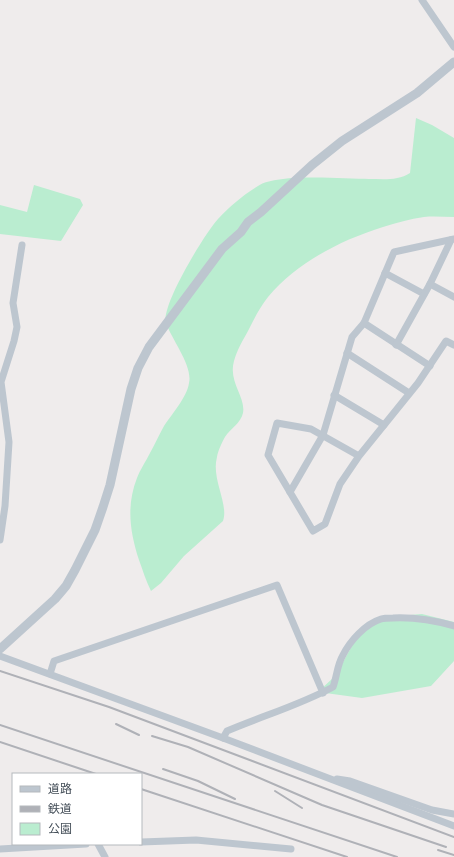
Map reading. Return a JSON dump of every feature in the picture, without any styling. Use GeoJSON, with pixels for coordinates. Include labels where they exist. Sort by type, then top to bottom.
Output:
{"type":"FeatureCollection","features":[{"type":"Feature","properties":{"kind":"street"},"geometry":{"type":"LineString","coordinates":[[422,0],[454,47]]}},
{"type":"Feature","properties":{"kind":"street"},"geometry":{"type":"LineString","coordinates":[[0,649],[55,599],[66,586],[75,570],[95,530],[110,485],[131,388],[138,368],[149,347],[222,249],[242,232],[248,222],[312,165],[342,141],[418,93],[454,62]]}},
{"type":"Feature","properties":{"kind":"street"},"geometry":{"type":"LineString","coordinates":[[290,492],[322,435],[352,337],[364,323],[394,252],[453,240]]}},
{"type":"Feature","properties":{"kind":"street"},"geometry":{"type":"LineString","coordinates":[[396,345],[453,240]]}},
{"type":"Feature","properties":{"kind":"street"},"geometry":{"type":"LineString","coordinates":[[0,540],[5,506],[9,442],[1,382],[17,327],[12,303],[22,245]]}},
{"type":"Feature","properties":{"kind":"street"},"geometry":{"type":"LineString","coordinates":[[385,273],[424,294]]}},
{"type":"Feature","properties":{"kind":"street"},"geometry":{"type":"LineString","coordinates":[[430,284],[454,297]]}},
{"type":"Feature","properties":{"kind":"street"},"geometry":{"type":"LineString","coordinates":[[364,323],[430,366]]}},
{"type":"Feature","properties":{"kind":"street"},"geometry":{"type":"LineString","coordinates":[[359,456],[311,429],[277,423],[268,455],[314,531],[325,524],[340,484],[359,456],[430,366],[446,341],[454,345]]}},
{"type":"Feature","properties":{"kind":"street"},"geometry":{"type":"LineString","coordinates":[[347,353],[409,393]]}},
{"type":"Feature","properties":{"kind":"street"},"geometry":{"type":"LineString","coordinates":[[334,394],[384,425]]}},
{"type":"Feature","properties":{"kind":"street"},"geometry":{"type":"LineString","coordinates":[[50,674],[54,661],[277,585],[323,692]]}},
{"type":"Feature","properties":{"kind":"street"},"geometry":{"type":"LineString","coordinates":[[223,738],[227,731],[333,687],[336,680],[338,666],[344,653],[366,627],[382,618],[408,617],[433,620],[454,626]]}},
{"type":"Feature","properties":{"kind":"street"},"geometry":{"type":"LineString","coordinates":[[0,656],[223,738],[454,826]]}},
{"type":"Feature","properties":{"kind":"street"},"geometry":{"type":"LineString","coordinates":[[326,778],[350,781],[432,810],[454,814]]}},
{"type":"Feature","properties":{"kind":"street"},"geometry":{"type":"LineString","coordinates":[[142,842],[196,840],[291,849]]}},
{"type":"Feature","properties":{"kind":"street"},"geometry":{"type":"LineString","coordinates":[[0,849],[69,845]]}},
{"type":"Feature","properties":{"kind":"street"},"geometry":{"type":"LineString","coordinates":[[99,845],[105,857]]}},
{"type":"Feature","properties":{"kind":"green space"},"geometry":{"type":"Polygon","coordinates":[[[416,118],[432,125],[454,138],[454,217],[428,217],[414,219],[367,232],[320,254],[306,263],[279,285],[268,297],[240,345],[234,361],[233,376],[242,401],[243,413],[238,423],[225,437],[217,457],[216,474],[224,507],[223,521],[184,556],[161,583],[151,591],[133,539],[130,519],[131,499],[140,472],[164,426],[182,400],[188,388],[188,369],[166,323],[166,315],[170,302],[185,270],[218,219],[236,201],[258,186],[267,182],[295,178],[390,179],[405,176],[410,173],[416,118]]]}},
{"type":"Feature","properties":{"kind":"green space"},"geometry":{"type":"Polygon","coordinates":[[[34,185],[80,199],[83,205],[61,241],[0,234],[0,205],[27,212],[34,185]]]}},
{"type":"Feature","properties":{"kind":"green space"},"geometry":{"type":"Polygon","coordinates":[[[422,614],[454,622],[454,661],[431,686],[362,698],[318,692],[333,678],[359,633],[380,622],[398,616],[422,614]]]}},
{"type":"Feature","properties":{"kind":"railway"},"geometry":{"type":"LineString","coordinates":[[0,671],[109,707],[454,837]]}},
{"type":"Feature","properties":{"kind":"railway"},"geometry":{"type":"LineString","coordinates":[[116,724],[139,735]]}},
{"type":"Feature","properties":{"kind":"railway"},"geometry":{"type":"LineString","coordinates":[[0,725],[397,857]]}},
{"type":"Feature","properties":{"kind":"railway"},"geometry":{"type":"LineString","coordinates":[[152,736],[188,747],[322,805],[446,847]]}},
{"type":"Feature","properties":{"kind":"railway"},"geometry":{"type":"LineString","coordinates":[[0,742],[93,773]]}},
{"type":"Feature","properties":{"kind":"railway"},"geometry":{"type":"LineString","coordinates":[[163,769],[198,781],[235,799]]}},
{"type":"Feature","properties":{"kind":"railway"},"geometry":{"type":"LineString","coordinates":[[142,789],[347,857]]}},
{"type":"Feature","properties":{"kind":"railway"},"geometry":{"type":"LineString","coordinates":[[275,791],[302,808]]}},
{"type":"Feature","properties":{"kind":"railway"},"geometry":{"type":"LineString","coordinates":[[438,850],[454,855]]}}]}
